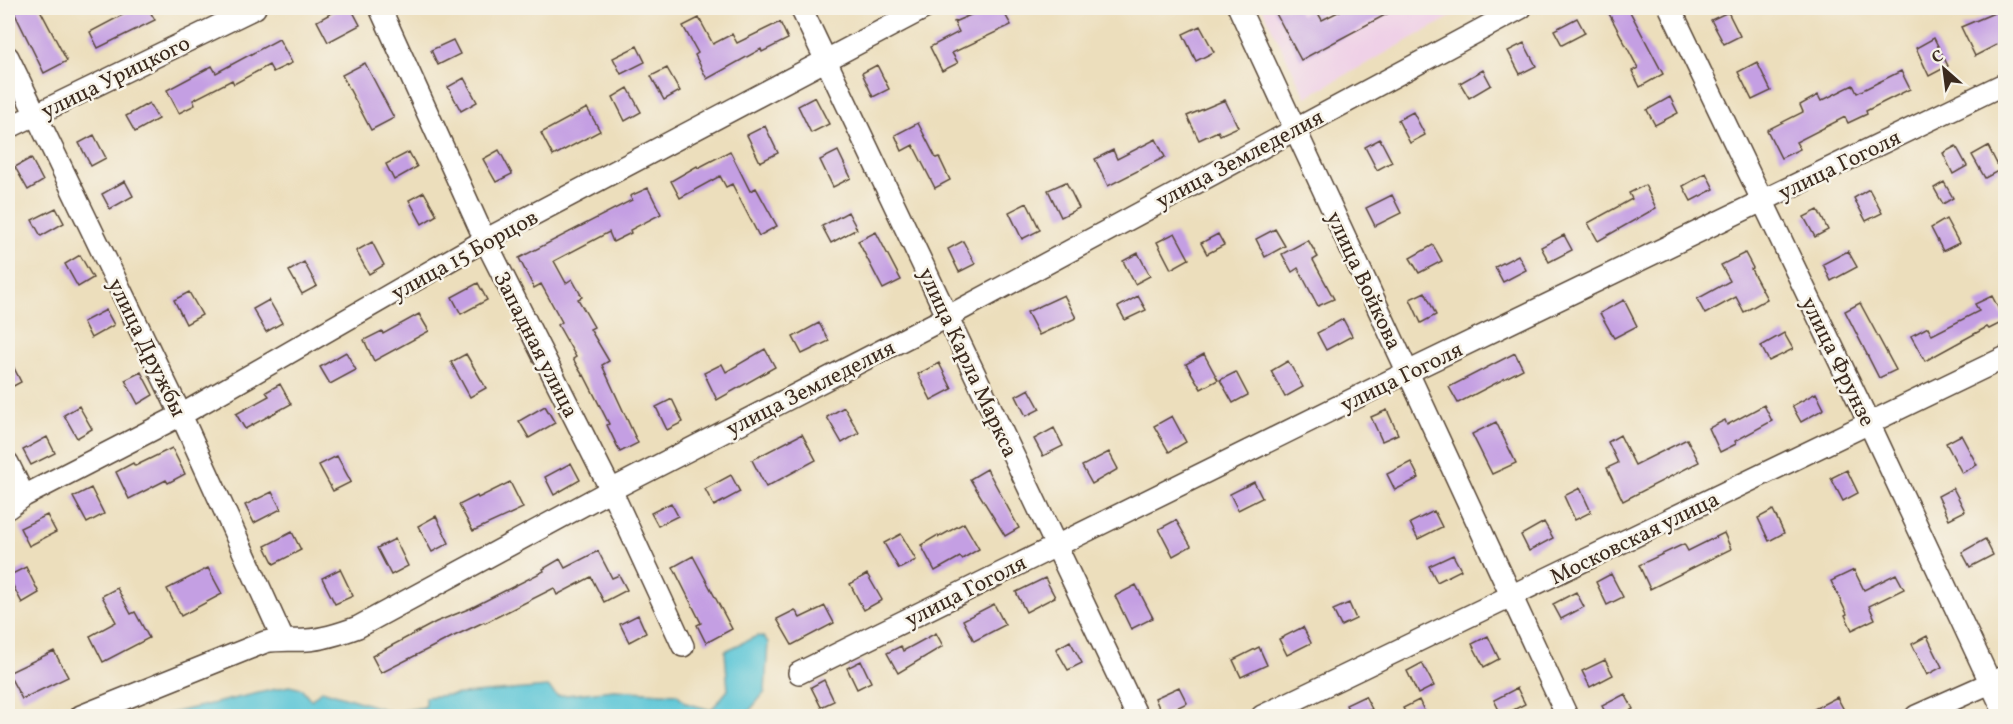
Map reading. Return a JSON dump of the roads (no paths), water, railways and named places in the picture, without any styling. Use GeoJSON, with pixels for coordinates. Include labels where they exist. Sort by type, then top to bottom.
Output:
{"type":"FeatureCollection","features":[{"type":"Feature","properties":{"kind":"street","name":"улица Урицкого"},"geometry":{"type":"LineString","coordinates":[[8,128],[255,8]]}},
{"type":"Feature","properties":{"kind":"street","name":"Западная улица"},"geometry":{"type":"LineString","coordinates":[[380,8],[485,240],[611,490],[683,646]]}},
{"type":"Feature","properties":{"kind":"street","name":"улица Карла Маркса"},"geometry":{"type":"LineString","coordinates":[[801,8],[1137,717]]}},
{"type":"Feature","properties":{"kind":"street","name":"улица 15 Борцов"},"geometry":{"type":"LineString","coordinates":[[16,502],[181,415],[485,240],[925,8]]}},
{"type":"Feature","properties":{"kind":"street","name":"улица Войкова"},"geometry":{"type":"LineString","coordinates":[[1239,8],[1567,717]]}},
{"type":"Feature","properties":{"kind":"street","name":"улица Земледелия"},"geometry":{"type":"LineString","coordinates":[[81,717],[257,644],[283,639],[307,640],[358,627],[611,490],[947,317],[1521,8]]}},
{"type":"Feature","properties":{"kind":"street","name":"улица Фрунзе"},"geometry":{"type":"LineString","coordinates":[[1670,8],[1869,423],[1998,680],[2006,716]]}},
{"type":"Feature","properties":{"kind":"street","name":"улица Дружбы"},"geometry":{"type":"LineString","coordinates":[[8,57],[181,415],[283,639]]}},
{"type":"Feature","properties":{"kind":"street","name":"улица Гоголя"},"geometry":{"type":"LineString","coordinates":[[799,673],[1408,372],[2006,83]]}},
{"type":"Feature","properties":{"kind":"street","name":"Московская улица"},"geometry":{"type":"LineString","coordinates":[[1262,717],[2006,357]]}},
{"type":"Feature","properties":{"kind":"street"},"geometry":{"type":"LineString","coordinates":[[8,463],[16,502]]}},
{"type":"Feature","properties":{"kind":"street"},"geometry":{"type":"LineString","coordinates":[[1916,717],[1998,680]]}},
{"type":"Feature","properties":{"kind":"water"},"geometry":{"type":"Polygon","coordinates":[[[757,636],[763,637],[768,642],[765,692],[745,716],[158,716],[289,686],[302,689],[311,700],[322,690],[393,712],[425,707],[425,697],[548,687],[557,696],[614,690],[677,694],[686,703],[711,710],[728,690],[725,651],[757,636]]]}}]}
